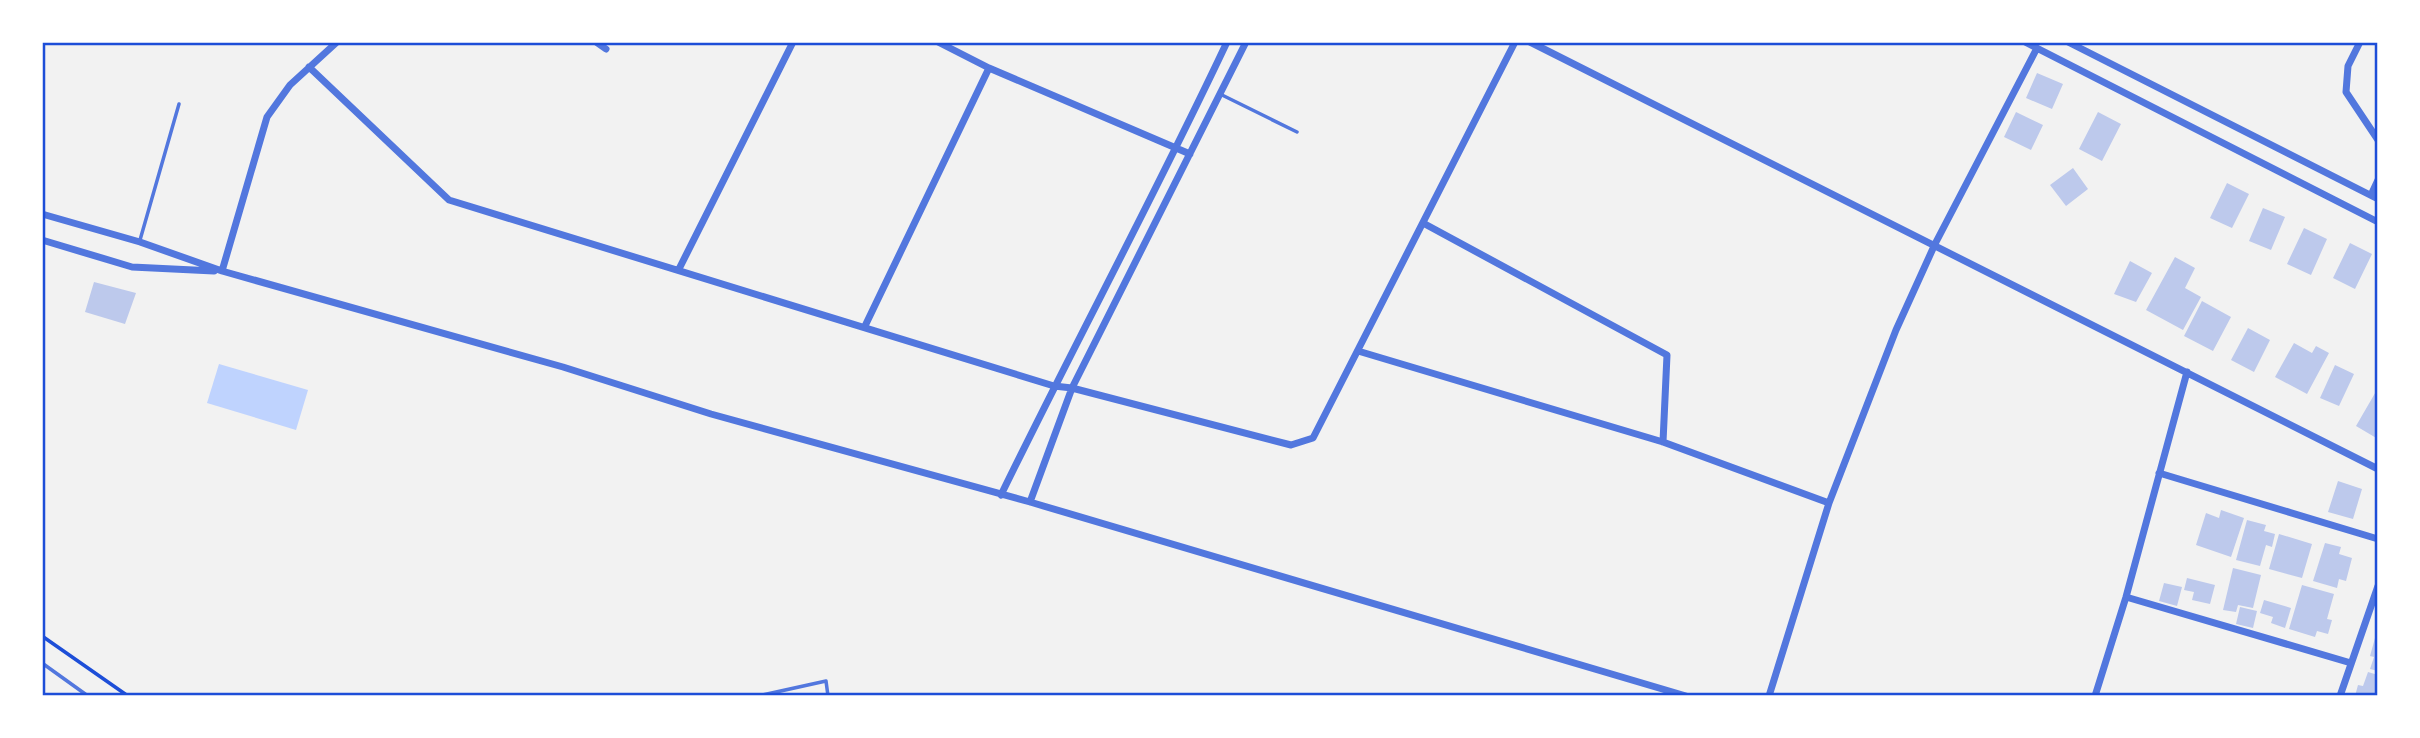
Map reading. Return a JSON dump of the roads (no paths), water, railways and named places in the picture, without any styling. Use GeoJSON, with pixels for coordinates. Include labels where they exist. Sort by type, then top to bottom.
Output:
{"type":"FeatureCollection","features":[{"type":"Feature","properties":{"kind":"street"},"geometry":{"type":"LineString","coordinates":[[222,271],[267,117],[290,85],[337,42]]}},
{"type":"Feature","properties":{"kind":"street"},"geometry":{"type":"LineString","coordinates":[[596,42],[606,49]]}},
{"type":"Feature","properties":{"kind":"street"},"geometry":{"type":"LineString","coordinates":[[679,269],[793,42]]}},
{"type":"Feature","properties":{"kind":"street"},"geometry":{"type":"LineString","coordinates":[[938,42],[989,68],[1190,155]]}},
{"type":"Feature","properties":{"kind":"street"},"geometry":{"type":"LineString","coordinates":[[1001,495],[1177,148],[1227,42]]}},
{"type":"Feature","properties":{"kind":"street"},"geometry":{"type":"LineString","coordinates":[[1030,502],[1072,388],[1246,42]]}},
{"type":"Feature","properties":{"kind":"street"},"geometry":{"type":"LineString","coordinates":[[309,67],[449,200],[1054,386],[1072,388],[1291,445],[1312,438],[1515,42]]}},
{"type":"Feature","properties":{"kind":"street"},"geometry":{"type":"LineString","coordinates":[[1530,42],[2378,468]]}},
{"type":"Feature","properties":{"kind":"street"},"geometry":{"type":"LineString","coordinates":[[2025,42],[2378,222]]}},
{"type":"Feature","properties":{"kind":"street"},"geometry":{"type":"LineString","coordinates":[[2068,42],[2374,197],[2378,180]]}},
{"type":"Feature","properties":{"kind":"street"},"geometry":{"type":"LineString","coordinates":[[2360,42],[2348,66],[2346,92],[2378,140]]}},
{"type":"Feature","properties":{"kind":"street"},"geometry":{"type":"LineString","coordinates":[[1769,696],[1829,503],[1896,330],[1935,244],[2037,48]]}},
{"type":"Feature","properties":{"kind":"street"},"geometry":{"type":"LineString","coordinates":[[865,326],[989,68]]}},
{"type":"Feature","properties":{"kind":"street"},"geometry":{"type":"LineString","coordinates":[[42,214],[140,242],[222,271],[563,367],[711,414],[1030,502],[1686,696]]}},
{"type":"Feature","properties":{"kind":"street"},"geometry":{"type":"LineString","coordinates":[[1423,223],[1667,355],[1663,442]]}},
{"type":"Feature","properties":{"kind":"street"},"geometry":{"type":"LineString","coordinates":[[42,240],[132,267],[222,271]]}},
{"type":"Feature","properties":{"kind":"street"},"geometry":{"type":"LineString","coordinates":[[1358,351],[1663,442],[1829,503]]}},
{"type":"Feature","properties":{"kind":"street"},"geometry":{"type":"LineString","coordinates":[[2095,696],[2126,597],[2187,372]]}},
{"type":"Feature","properties":{"kind":"street"},"geometry":{"type":"LineString","coordinates":[[2159,473],[2378,540]]}},
{"type":"Feature","properties":{"kind":"street"},"geometry":{"type":"LineString","coordinates":[[2340,696],[2378,586]]}},
{"type":"Feature","properties":{"kind":"street"},"geometry":{"type":"LineString","coordinates":[[2126,597],[2351,663]]}},
{"type":"Feature","properties":{"kind":"lane"},"geometry":{"type":"LineString","coordinates":[[1220,94],[1297,132]]}},
{"type":"Feature","properties":{"kind":"lane"},"geometry":{"type":"LineString","coordinates":[[140,242],[179,104]]}},
{"type":"Feature","properties":{"kind":"lane"},"geometry":{"type":"LineString","coordinates":[[42,663],[88,696]]}},
{"type":"Feature","properties":{"kind":"lane"},"geometry":{"type":"LineString","coordinates":[[758,696],[826,681],[828,696]]}},
{"type":"Feature","properties":{"kind":"water"},"geometry":{"type":"Polygon","coordinates":[[[219,364],[308,390],[296,430],[207,403],[219,364]]]}}]}
